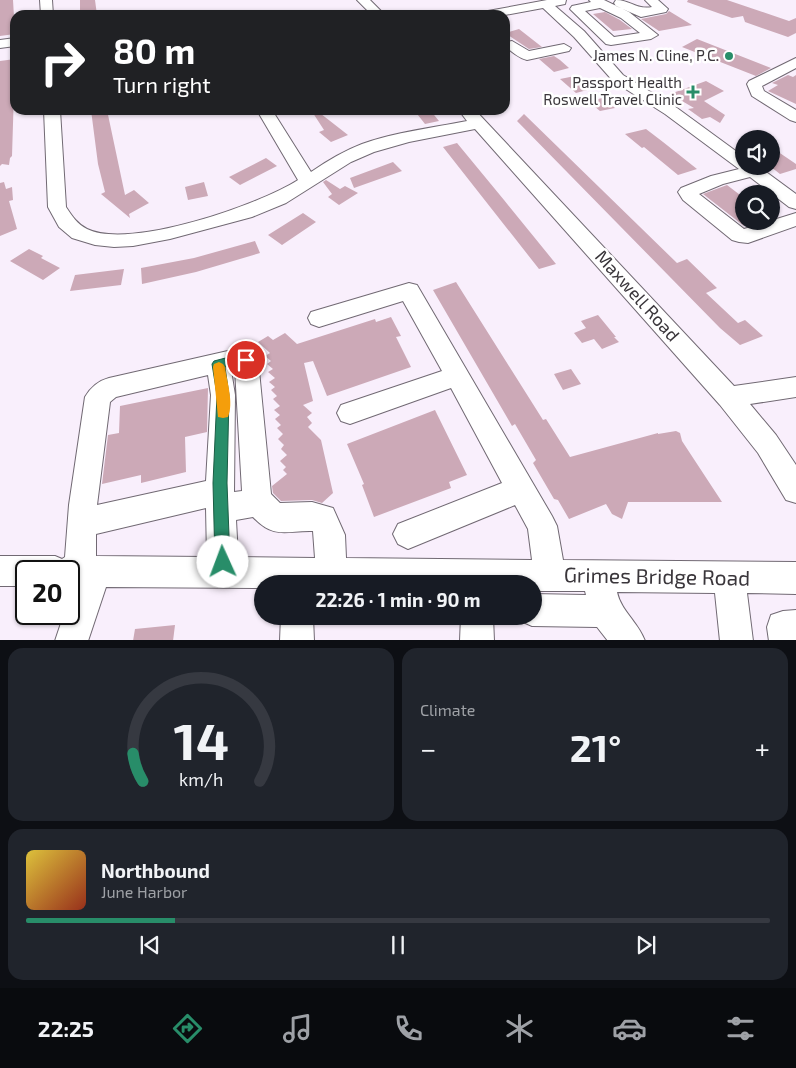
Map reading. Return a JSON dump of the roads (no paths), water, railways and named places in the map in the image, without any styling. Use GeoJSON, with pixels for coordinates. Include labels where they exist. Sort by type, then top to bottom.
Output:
{"type":"FeatureCollection","features":[{"type":"Feature","properties":{"kind":"street"},"geometry":{"type":"LineString","coordinates":[[363,0],[374,10]]}},
{"type":"Feature","properties":{"kind":"street"},"geometry":{"type":"LineString","coordinates":[[510,11],[567,0]]}},
{"type":"Feature","properties":{"kind":"street"},"geometry":{"type":"LineString","coordinates":[[615,0],[639,13],[662,9],[651,0]]}},
{"type":"Feature","properties":{"kind":"street"},"geometry":{"type":"LineString","coordinates":[[598,2],[625,15],[651,35],[612,41],[576,9],[598,2]]}},
{"type":"Feature","properties":{"kind":"street"},"geometry":{"type":"LineString","coordinates":[[546,4],[587,43],[618,78],[639,87],[735,158]]}},
{"type":"Feature","properties":{"kind":"street"},"geometry":{"type":"LineString","coordinates":[[510,23],[559,15]]}},
{"type":"Feature","properties":{"kind":"street"},"geometry":{"type":"LineString","coordinates":[[549,37],[564,48]]}},
{"type":"Feature","properties":{"kind":"street"},"geometry":{"type":"LineString","coordinates":[[512,45],[527,56],[587,43]]}},
{"type":"Feature","properties":{"kind":"street"},"geometry":{"type":"LineString","coordinates":[[602,61],[622,58]]}},
{"type":"Feature","properties":{"kind":"street"},"geometry":{"type":"LineString","coordinates":[[794,115],[757,93],[754,84],[796,62]]}},
{"type":"Feature","properties":{"kind":"street"},"geometry":{"type":"LineString","coordinates":[[52,115],[57,207],[61,218],[69,227],[84,235],[102,240],[127,241],[148,238],[224,220],[249,212],[280,198],[341,160],[368,148],[473,117]]}},
{"type":"Feature","properties":{"kind":"street"},"geometry":{"type":"LineString","coordinates":[[268,115],[308,181]]}},
{"type":"Feature","properties":{"kind":"street","name":"Maxwell Road"},"geometry":{"type":"LineString","coordinates":[[473,117],[729,397],[767,444],[796,490]]}},
{"type":"Feature","properties":{"kind":"street"},"geometry":{"type":"LineString","coordinates":[[735,172],[687,192],[739,235],[748,236],[796,219]]}},
{"type":"Feature","properties":{"kind":"street"},"geometry":{"type":"LineString","coordinates":[[758,175],[796,203]]}},
{"type":"Feature","properties":{"kind":"street"},"geometry":{"type":"LineString","coordinates":[[319,318],[409,291],[542,526],[534,575]]}},
{"type":"Feature","properties":{"kind":"street"},"geometry":{"type":"LineString","coordinates":[[77,560],[98,397],[109,388],[241,358],[246,360],[255,486],[259,502],[274,518],[312,516],[323,518],[330,535],[331,574]]}},
{"type":"Feature","properties":{"kind":"street"},"geometry":{"type":"LineString","coordinates":[[218,364],[223,395],[221,499],[223,573]]}},
{"type":"Feature","properties":{"kind":"street"},"geometry":{"type":"LineString","coordinates":[[350,413],[457,376]]}},
{"type":"Feature","properties":{"kind":"street"},"geometry":{"type":"LineString","coordinates":[[729,397],[796,387]]}},
{"type":"Feature","properties":{"kind":"street"},"geometry":{"type":"LineString","coordinates":[[408,534],[521,489]]}},
{"type":"Feature","properties":{"kind":"street"},"geometry":{"type":"LineString","coordinates":[[82,523],[221,499],[259,502]]}},
{"type":"Feature","properties":{"kind":"street","name":"Grimes Bridge Road"},"geometry":{"type":"LineString","coordinates":[[0,571],[15,571]]}},
{"type":"Feature","properties":{"kind":"street","name":"Grimes Bridge Road"},"geometry":{"type":"LineString","coordinates":[[80,571],[223,573],[254,575]]}},
{"type":"Feature","properties":{"kind":"street","name":"Grimes Bridge Road"},"geometry":{"type":"LineString","coordinates":[[324,575],[360,575]]}},
{"type":"Feature","properties":{"kind":"street"},"geometry":{"type":"LineString","coordinates":[[598,576],[605,611],[629,640]]}},
{"type":"Feature","properties":{"kind":"street","name":"Grimes Bridge Road"},"geometry":{"type":"LineString","coordinates":[[542,578],[598,576],[796,578]]}},
{"type":"Feature","properties":{"kind":"street"},"geometry":{"type":"LineString","coordinates":[[729,578],[737,640]]}},
{"type":"Feature","properties":{"kind":"street"},"geometry":{"type":"LineString","coordinates":[[542,610],[605,611]]}},
{"type":"Feature","properties":{"kind":"street"},"geometry":{"type":"LineString","coordinates":[[71,640],[72,625]]}},
{"type":"Feature","properties":{"kind":"street"},"geometry":{"type":"LineString","coordinates":[[297,625],[297,640]]}},
{"type":"Feature","properties":{"kind":"street"},"geometry":{"type":"LineString","coordinates":[[477,625],[478,640]]}},
{"type":"Feature","properties":{"kind":"street"},"geometry":{"type":"LineString","coordinates":[[786,640],[783,627],[796,626]]}},
{"type":"Feature","properties":{"kind":"place","name":"James N. Cline, P.C."},"geometry":{"type":"Point","coordinates":[729,56]}},
{"type":"Feature","properties":{"kind":"place","name":"Passport Health Roswell Travel Clinic"},"geometry":{"type":"Point","coordinates":[693,92]}}]}
